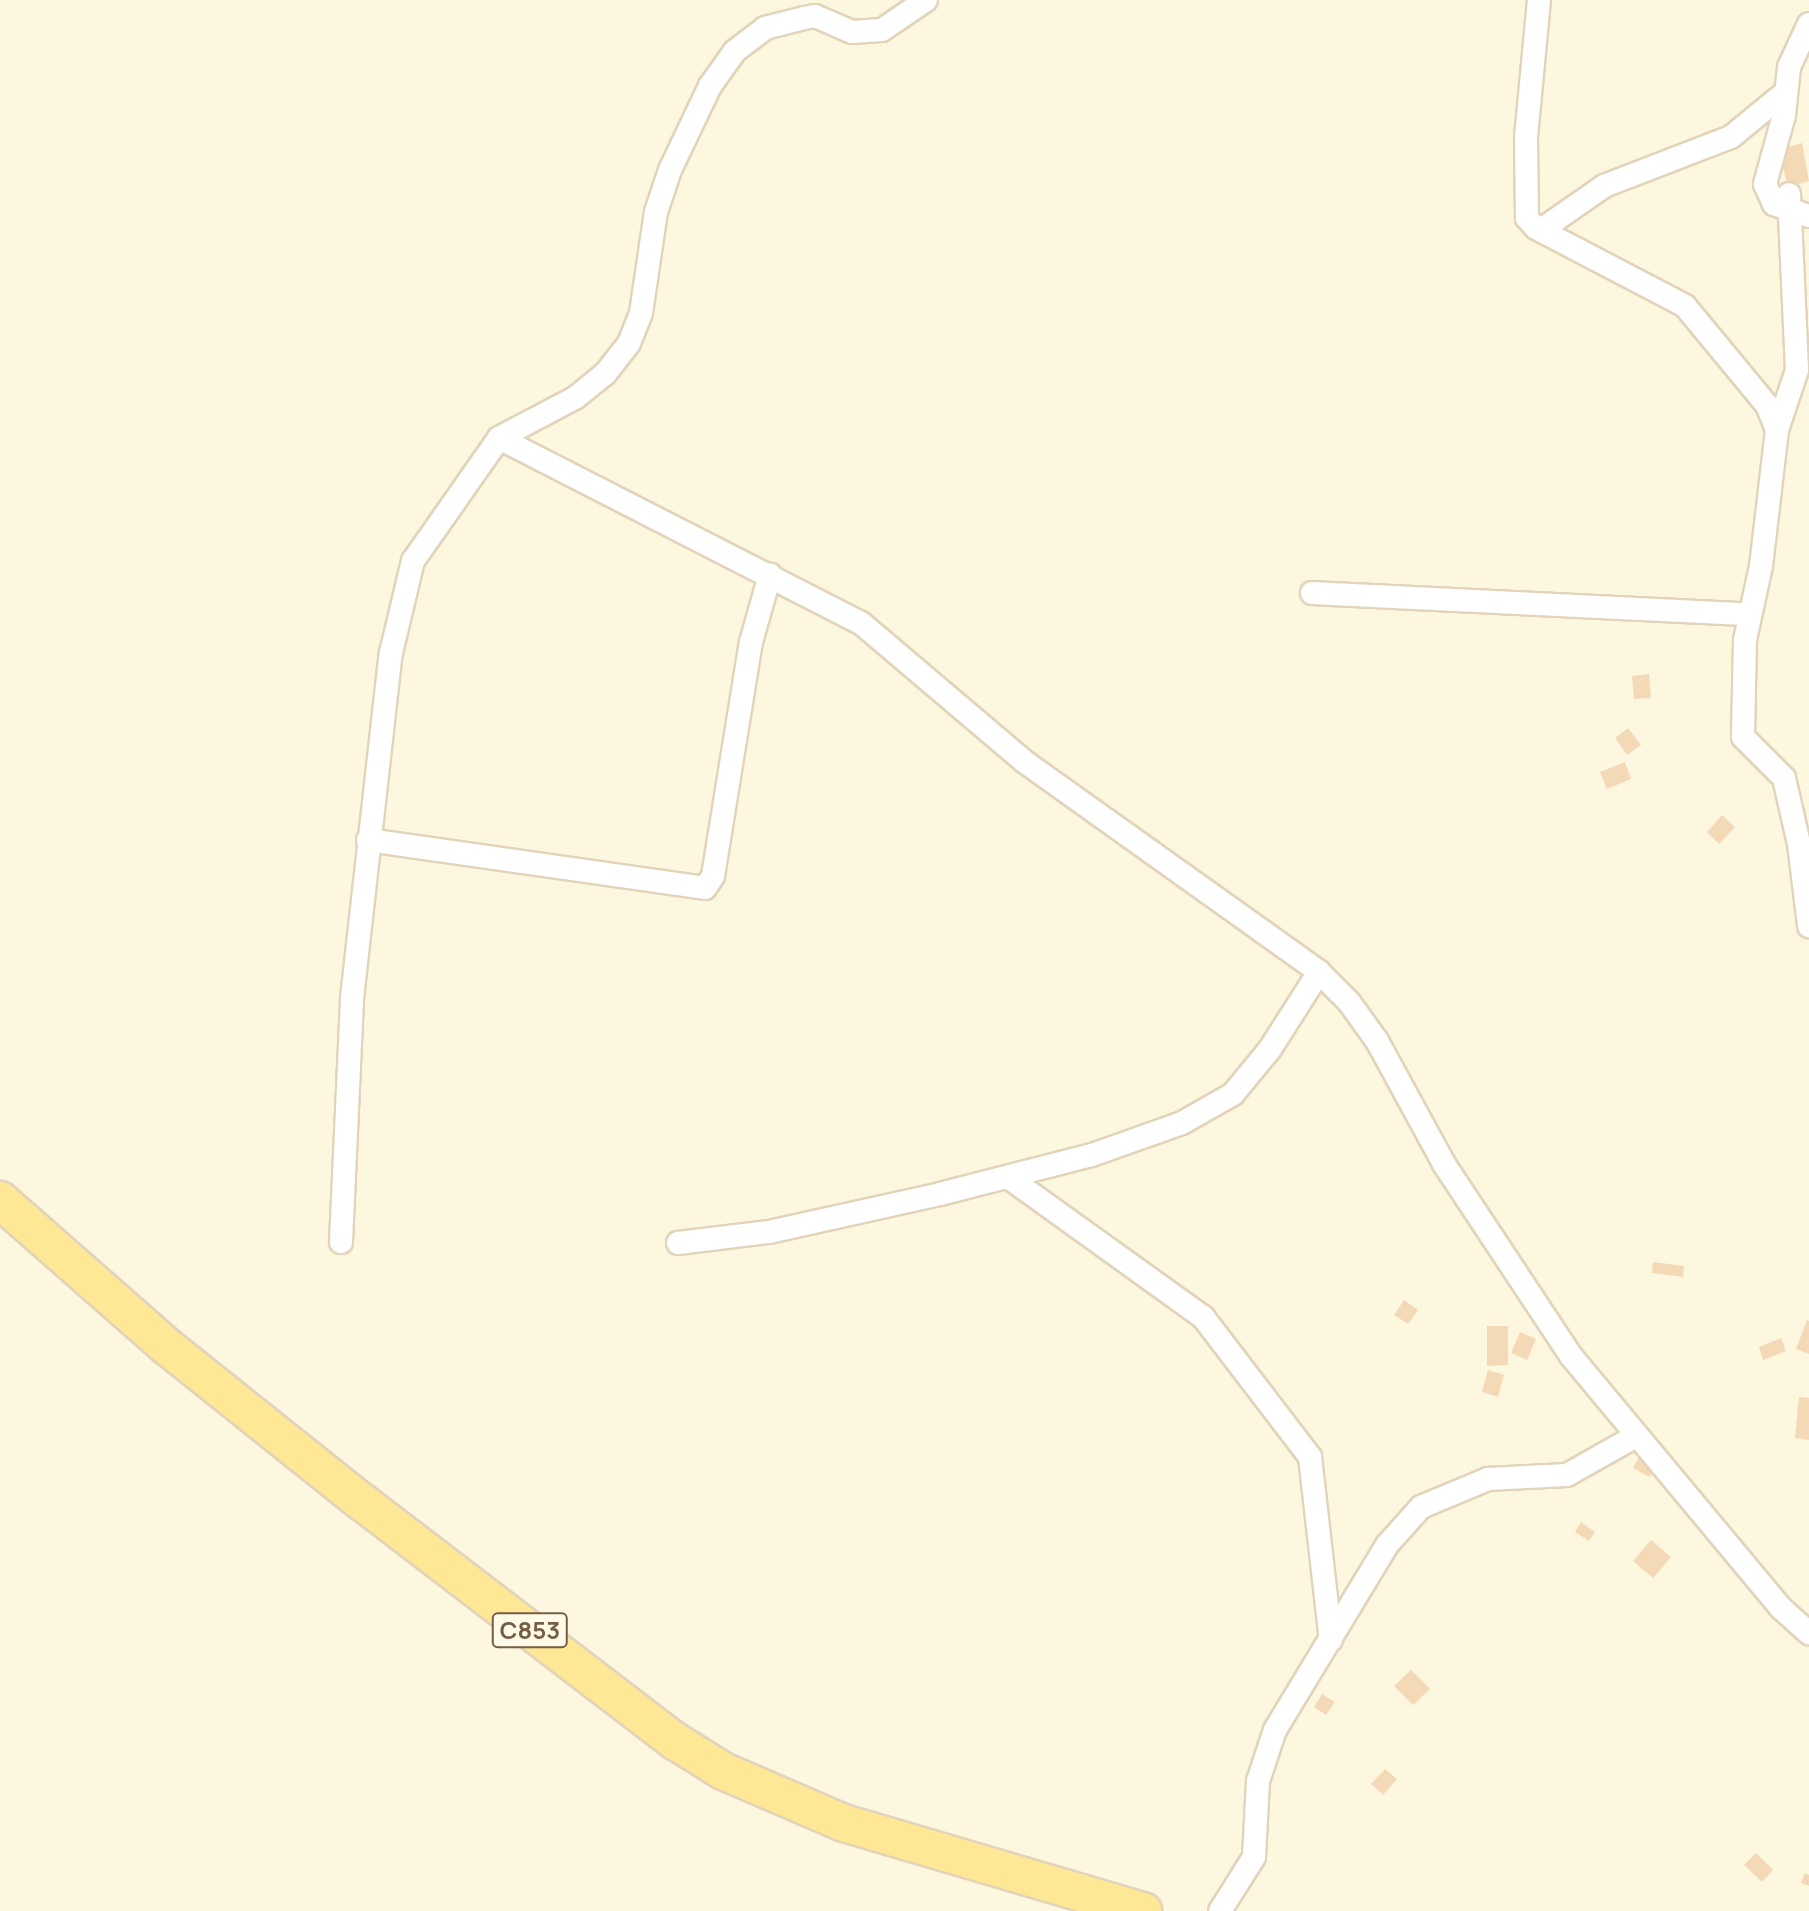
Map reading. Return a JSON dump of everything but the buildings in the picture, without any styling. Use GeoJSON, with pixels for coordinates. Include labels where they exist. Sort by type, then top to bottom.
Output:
{"type":"FeatureCollection","features":[{"type":"Feature","properties":{"kind":"main road","name":"C853"},"geometry":{"type":"LineString","coordinates":[[0,1200],[165,1345],[300,1453],[687,1749],[777,1798],[844,1823],[1143,1911]]}},
{"type":"Feature","properties":{"kind":"street"},"geometry":{"type":"LineString","coordinates":[[341,1242],[352,998],[391,653],[405,584],[428,536],[499,438],[575,398],[605,374],[629,343],[641,313],[656,212],[670,170],[710,86],[735,51],[765,28],[815,16],[852,32],[882,30],[926,0]]}},
{"type":"Feature","properties":{"kind":"street"},"geometry":{"type":"LineString","coordinates":[[1539,0],[1526,138],[1527,218],[1541,230],[1685,306],[1767,405],[1777,430]]}},
{"type":"Feature","properties":{"kind":"street"},"geometry":{"type":"LineString","coordinates":[[1809,24],[1789,67],[1765,184],[1774,204],[1795,207],[1797,370],[1777,430],[1761,566],[1748,614],[1743,737],[1784,778],[1799,844],[1809,926]]}},
{"type":"Feature","properties":{"kind":"street"},"geometry":{"type":"LineString","coordinates":[[1541,230],[1604,186],[1731,137],[1786,92]]}},
{"type":"Feature","properties":{"kind":"street"},"geometry":{"type":"LineString","coordinates":[[499,438],[861,623],[1025,762],[1319,972],[1349,1002],[1377,1041],[1494,1245],[1571,1356],[1781,1608],[1809,1633]]}},
{"type":"Feature","properties":{"kind":"street"},"geometry":{"type":"LineString","coordinates":[[368,840],[705,888],[715,863],[751,642],[770,575]]}},
{"type":"Feature","properties":{"kind":"street"},"geometry":{"type":"LineString","coordinates":[[1312,593],[1748,614]]}},
{"type":"Feature","properties":{"kind":"street"},"geometry":{"type":"LineString","coordinates":[[678,1243],[769,1232],[1008,1177],[1182,1123],[1233,1094],[1270,1049],[1319,972]]}},
{"type":"Feature","properties":{"kind":"street"},"geometry":{"type":"LineString","coordinates":[[1008,1177],[1203,1317],[1310,1457],[1331,1640]]}},
{"type":"Feature","properties":{"kind":"street"},"geometry":{"type":"LineString","coordinates":[[1220,1911],[1254,1857],[1258,1781],[1275,1730],[1387,1545],[1421,1507],[1488,1479],[1567,1475],[1636,1436]]}}]}
